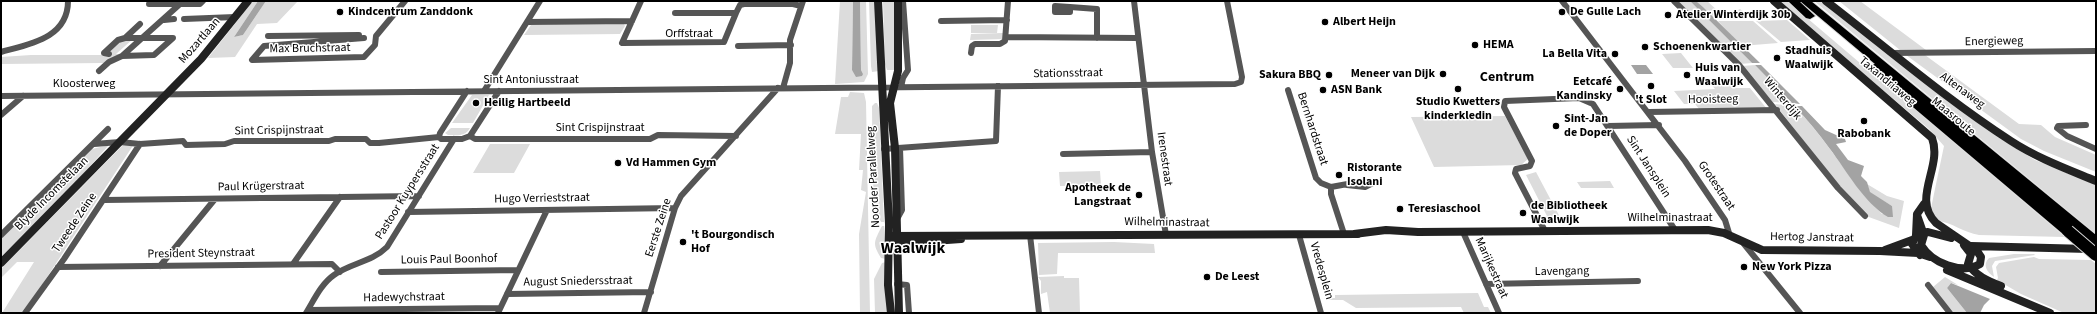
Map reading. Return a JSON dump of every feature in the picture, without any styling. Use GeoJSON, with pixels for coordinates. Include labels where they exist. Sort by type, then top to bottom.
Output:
{"type":"FeatureCollection","features":[{"type":"Feature","properties":{"kind":"highway","name":"Maasroute"},"geometry":{"type":"LineString","coordinates":[[1793,1],[2096,255]]}},
{"type":"Feature","properties":{"kind":"highway","name":"Maasroute"},"geometry":{"type":"LineString","coordinates":[[1805,1],[2096,242]]}},
{"type":"Feature","properties":{"kind":"main road","name":"Mozartlaan"},"geometry":{"type":"LineString","coordinates":[[167,94],[201,59],[248,1]]}},
{"type":"Feature","properties":{"kind":"main road","name":"Noorder Parallelweg"},"geometry":{"type":"LineString","coordinates":[[878,1],[884,149],[899,313]]}},
{"type":"Feature","properties":{"kind":"main road","name":"Noorder Parallelweg"},"geometry":{"type":"LineString","coordinates":[[891,313],[888,285],[896,221],[894,159],[898,148],[890,103],[898,87],[898,1]]}},
{"type":"Feature","properties":{"kind":"main road","name":"Taxandriaweg"},"geometry":{"type":"LineString","coordinates":[[1774,1],[1932,138],[1937,147],[1936,154],[1929,178],[1924,204],[1918,209],[1917,215],[1914,219],[1917,236],[1924,239],[1920,245],[1928,258]]}},
{"type":"Feature","properties":{"kind":"main road","name":"Altenaweg"},"geometry":{"type":"LineString","coordinates":[[1826,1],[1892,53],[2011,141],[2043,159],[2096,181]]}},
{"type":"Feature","properties":{"kind":"main road","name":"Blyde Incomstelaan"},"geometry":{"type":"LineString","coordinates":[[1,263],[167,94]]}},
{"type":"Feature","properties":{"kind":"main road"},"geometry":{"type":"LineString","coordinates":[[1924,204],[1934,222],[1954,235],[1972,254],[1972,259],[1968,264],[1977,264]]}},
{"type":"Feature","properties":{"kind":"main road","name":"Wilhelminastraat"},"geometry":{"type":"LineString","coordinates":[[893,239],[942,241],[980,236],[1030,235],[1406,235],[1418,232],[1675,230],[1713,230],[1729,233]]}},
{"type":"Feature","properties":{"kind":"main road"},"geometry":{"type":"LineString","coordinates":[[1729,233],[1744,244]]}},
{"type":"Feature","properties":{"kind":"main road"},"geometry":{"type":"LineString","coordinates":[[2050,313],[1946,269],[1918,253],[1912,246],[1917,236],[1939,234],[1973,247],[2096,249]]}},
{"type":"Feature","properties":{"kind":"main road","name":"Hertog Janstraat"},"geometry":{"type":"LineString","coordinates":[[1880,251],[1917,236]]}},
{"type":"Feature","properties":{"kind":"main road"},"geometry":{"type":"LineString","coordinates":[[1962,242],[1996,248]]}},
{"type":"Feature","properties":{"kind":"main road","name":"Hertog Janstraat"},"geometry":{"type":"LineString","coordinates":[[1744,244],[1767,250],[1880,251],[1918,253]]}},
{"type":"Feature","properties":{"kind":"main road"},"geometry":{"type":"LineString","coordinates":[[1973,247],[1977,264],[1988,281],[2001,286],[2023,301]]}},
{"type":"Feature","properties":{"kind":"main road"},"geometry":{"type":"LineString","coordinates":[[1928,258],[1949,266],[1977,264],[1996,248]]}},
{"type":"Feature","properties":{"kind":"main road","name":"Hertog Janstraat"},"geometry":{"type":"LineString","coordinates":[[1880,251],[1928,258]]}},
{"type":"Feature","properties":{"kind":"street"},"geometry":{"type":"LineString","coordinates":[[1,52],[19,47],[53,33],[63,25],[66,19],[68,1]]}},
{"type":"Feature","properties":{"kind":"street"},"geometry":{"type":"LineString","coordinates":[[149,4],[159,2],[200,4],[203,1]]}},
{"type":"Feature","properties":{"kind":"street","name":"Max Bruchstraat"},"geometry":{"type":"LineString","coordinates":[[351,37],[271,36],[252,60],[364,57],[375,45],[376,36],[405,1]]}},
{"type":"Feature","properties":{"kind":"street"},"geometry":{"type":"LineString","coordinates":[[484,91],[540,1]]}},
{"type":"Feature","properties":{"kind":"street"},"geometry":{"type":"LineString","coordinates":[[527,22],[632,21],[641,1]]}},
{"type":"Feature","properties":{"kind":"street"},"geometry":{"type":"LineString","coordinates":[[898,87],[908,70],[903,1]]}},
{"type":"Feature","properties":{"kind":"street","name":"Irenestraat"},"geometry":{"type":"LineString","coordinates":[[1134,1],[1137,38],[1152,152],[1162,219],[1166,235]]}},
{"type":"Feature","properties":{"kind":"street","name":"Stationsstraat"},"geometry":{"type":"LineString","coordinates":[[898,87],[1235,84],[1241,82],[1242,77],[1227,1]]}},
{"type":"Feature","properties":{"kind":"street","name":"Grotestraat"},"geometry":{"type":"LineString","coordinates":[[1562,1],[1649,112],[1725,220],[1729,233]]}},
{"type":"Feature","properties":{"kind":"street","name":"Winterdijk"},"geometry":{"type":"LineString","coordinates":[[1674,1],[1739,65],[1777,110],[1838,188],[1865,216]]}},
{"type":"Feature","properties":{"kind":"street"},"geometry":{"type":"LineString","coordinates":[[971,53],[972,46],[974,44],[1000,44],[1005,41],[1007,37],[1008,2]]}},
{"type":"Feature","properties":{"kind":"street"},"geometry":{"type":"LineString","coordinates":[[99,71],[109,62],[122,56],[164,20],[180,4]]}},
{"type":"Feature","properties":{"kind":"street"},"geometry":{"type":"LineString","coordinates":[[674,13],[736,13],[740,5],[802,4]]}},
{"type":"Feature","properties":{"kind":"street","name":"Eerste Zeine"},"geometry":{"type":"LineString","coordinates":[[644,313],[675,208],[690,185],[780,88],[790,63],[790,46],[802,4]]}},
{"type":"Feature","properties":{"kind":"street"},"geometry":{"type":"LineString","coordinates":[[1070,7],[1097,9],[1097,38]]}},
{"type":"Feature","properties":{"kind":"street","name":"Orffstraat"},"geometry":{"type":"LineString","coordinates":[[632,21],[622,40],[622,43],[724,42],[736,13]]}},
{"type":"Feature","properties":{"kind":"street"},"geometry":{"type":"LineString","coordinates":[[184,19],[235,17]]}},
{"type":"Feature","properties":{"kind":"street"},"geometry":{"type":"LineString","coordinates":[[164,20],[174,19]]}},
{"type":"Feature","properties":{"kind":"street"},"geometry":{"type":"LineString","coordinates":[[941,21],[1007,20]]}},
{"type":"Feature","properties":{"kind":"street"},"geometry":{"type":"LineString","coordinates":[[125,38],[140,24]]}},
{"type":"Feature","properties":{"kind":"street","name":"Max Bruchstraat"},"geometry":{"type":"LineString","coordinates":[[264,46],[365,36]]}},
{"type":"Feature","properties":{"kind":"street"},"geometry":{"type":"LineString","coordinates":[[108,54],[104,53],[118,40],[125,38],[171,37],[173,39],[154,55],[122,56]]}},
{"type":"Feature","properties":{"kind":"street"},"geometry":{"type":"LineString","coordinates":[[1007,37],[1137,38]]}},
{"type":"Feature","properties":{"kind":"street"},"geometry":{"type":"LineString","coordinates":[[738,46],[790,46]]}},
{"type":"Feature","properties":{"kind":"street","name":"Energieweg"},"geometry":{"type":"LineString","coordinates":[[1892,53],[2096,51]]}},
{"type":"Feature","properties":{"kind":"street"},"geometry":{"type":"LineString","coordinates":[[884,149],[996,141],[998,86]]}},
{"type":"Feature","properties":{"kind":"street","name":"Sint Antoniusstraat"},"geometry":{"type":"LineString","coordinates":[[167,94],[898,87]]}},
{"type":"Feature","properties":{"kind":"street","name":"Bernhardstraat"},"geometry":{"type":"LineString","coordinates":[[1288,90],[1316,178],[1321,183],[1331,187]]}},
{"type":"Feature","properties":{"kind":"street"},"geometry":{"type":"LineString","coordinates":[[440,138],[467,91]]}},
{"type":"Feature","properties":{"kind":"street"},"geometry":{"type":"LineString","coordinates":[[470,136],[499,91]]}},
{"type":"Feature","properties":{"kind":"street","name":"Kloosterweg"},"geometry":{"type":"LineString","coordinates":[[1,96],[167,94]]}},
{"type":"Feature","properties":{"kind":"street"},"geometry":{"type":"LineString","coordinates":[[1,115],[23,96]]}},
{"type":"Feature","properties":{"kind":"street","name":"Sint Jansplein"},"geometry":{"type":"LineString","coordinates":[[1545,231],[1514,171],[1532,165],[1528,153],[1504,107],[1505,101],[1579,98],[1587,100],[1595,106],[1675,230]]}},
{"type":"Feature","properties":{"kind":"street","name":"Hooisteeg"},"geometry":{"type":"LineString","coordinates":[[1649,112],[1777,110]]}},
{"type":"Feature","properties":{"kind":"street"},"geometry":{"type":"LineString","coordinates":[[1608,126],[1658,125]]}},
{"type":"Feature","properties":{"kind":"street"},"geometry":{"type":"LineString","coordinates":[[2086,125],[2058,126],[2057,128],[2067,136],[2096,149]]}},
{"type":"Feature","properties":{"kind":"street","name":"Blyde Incomstelaan"},"geometry":{"type":"LineString","coordinates":[[1,235],[108,129]]}},
{"type":"Feature","properties":{"kind":"street","name":"Sint Crispijnstraat"},"geometry":{"type":"LineString","coordinates":[[120,142],[140,144],[183,141],[186,145],[225,144],[234,141],[329,141],[335,139],[366,139],[370,143],[407,142],[416,138],[454,139],[470,136],[475,139],[566,140],[650,139],[658,136],[736,136]]}},
{"type":"Feature","properties":{"kind":"street","name":"Pastoor Kuypersstraat"},"geometry":{"type":"LineString","coordinates":[[307,312],[325,284],[340,272],[381,254],[454,139]]}},
{"type":"Feature","properties":{"kind":"street","name":"Blyde Incomstelaan"},"geometry":{"type":"LineString","coordinates":[[94,144],[120,142]]}},
{"type":"Feature","properties":{"kind":"street","name":"Tweede Zeine"},"geometry":{"type":"LineString","coordinates":[[25,313],[104,200],[140,144]]}},
{"type":"Feature","properties":{"kind":"street"},"geometry":{"type":"LineString","coordinates":[[1063,154],[1152,152]]}},
{"type":"Feature","properties":{"kind":"street"},"geometry":{"type":"LineString","coordinates":[[1344,234],[1331,194],[1331,187],[1345,185]]}},
{"type":"Feature","properties":{"kind":"street","name":"Paul Krügerstraat"},"geometry":{"type":"LineString","coordinates":[[104,200],[418,196]]}},
{"type":"Feature","properties":{"kind":"street"},"geometry":{"type":"LineString","coordinates":[[294,264],[340,197]]}},
{"type":"Feature","properties":{"kind":"street"},"geometry":{"type":"LineString","coordinates":[[160,266],[215,199]]}},
{"type":"Feature","properties":{"kind":"street","name":"Hugo Verrieststraat"},"geometry":{"type":"LineString","coordinates":[[408,212],[675,208]]}},
{"type":"Feature","properties":{"kind":"street"},"geometry":{"type":"LineString","coordinates":[[499,311],[547,210]]}},
{"type":"Feature","properties":{"kind":"street","name":"Marijkestraat"},"geometry":{"type":"LineString","coordinates":[[1463,232],[1499,313]]}},
{"type":"Feature","properties":{"kind":"street"},"geometry":{"type":"LineString","coordinates":[[1030,235],[1039,313]]}},
{"type":"Feature","properties":{"kind":"street","name":"Vredesplein"},"geometry":{"type":"LineString","coordinates":[[1299,235],[1321,313]]}},
{"type":"Feature","properties":{"kind":"street"},"geometry":{"type":"LineString","coordinates":[[1744,244],[1800,313]]}},
{"type":"Feature","properties":{"kind":"street","name":"President Steynstraat"},"geometry":{"type":"LineString","coordinates":[[58,267],[332,264],[340,272]]}},
{"type":"Feature","properties":{"kind":"street","name":"Louis Paul Boonhof"},"geometry":{"type":"LineString","coordinates":[[381,272],[518,270]]}},
{"type":"Feature","properties":{"kind":"street","name":"Lavengang"},"geometry":{"type":"LineString","coordinates":[[1486,284],[1638,282]]}},
{"type":"Feature","properties":{"kind":"street"},"geometry":{"type":"LineString","coordinates":[[897,284],[907,285],[909,313]]}},
{"type":"Feature","properties":{"kind":"street"},"geometry":{"type":"LineString","coordinates":[[1928,285],[1950,313]]}},
{"type":"Feature","properties":{"kind":"street","name":"August Sniedersstraat"},"geometry":{"type":"LineString","coordinates":[[507,294],[650,292]]}},
{"type":"Feature","properties":{"kind":"street","name":"Hadewychstraat"},"geometry":{"type":"LineString","coordinates":[[307,312],[499,311]]}},
{"type":"Feature","properties":{"kind":"shaded area"},"geometry":{"type":"Polygon","coordinates":[[[253,1],[258,1],[234,37],[243,35],[266,1],[298,1],[277,23],[257,24],[235,57],[208,58],[253,1]]]}},
{"type":"Feature","properties":{"kind":"shaded area"},"geometry":{"type":"Polygon","coordinates":[[[258,1],[266,1],[243,35],[234,37],[258,1]]]}},
{"type":"Feature","properties":{"kind":"shaded area"},"geometry":{"type":"Polygon","coordinates":[[[840,1],[853,1],[852,70],[863,74],[861,70],[860,1],[866,1],[868,74],[864,82],[835,84],[840,1]]]}},
{"type":"Feature","properties":{"kind":"shaded area"},"geometry":{"type":"Polygon","coordinates":[[[853,1],[860,1],[861,70],[863,74],[862,76],[856,77],[852,70],[853,1]]]}},
{"type":"Feature","properties":{"kind":"shaded area"},"geometry":{"type":"Polygon","coordinates":[[[869,1],[877,1],[879,71],[872,72],[871,66],[869,1]]]}},
{"type":"Feature","properties":{"kind":"shaded area"},"geometry":{"type":"Polygon","coordinates":[[[883,1],[896,1],[896,70],[887,70],[885,64],[883,1]]]}},
{"type":"Feature","properties":{"kind":"shaded area"},"geometry":{"type":"Polygon","coordinates":[[[1676,1],[1690,1],[1752,63],[1740,64],[1676,1]]]}},
{"type":"Feature","properties":{"kind":"shaded area"},"geometry":{"type":"Polygon","coordinates":[[[1690,1],[1696,1],[1703,7],[1760,63],[1752,63],[1690,1]]]}},
{"type":"Feature","properties":{"kind":"shaded area"},"geometry":{"type":"Polygon","coordinates":[[[1696,1],[1707,1],[1718,11],[1723,11],[1726,13],[1740,12],[1738,10],[1740,9],[1748,16],[1715,18],[1696,1]]]}},
{"type":"Feature","properties":{"kind":"shaded area"},"geometry":{"type":"Polygon","coordinates":[[[1777,1],[1787,1],[2065,237],[1979,235],[1948,223],[1937,221],[1931,208],[1944,146],[1929,129],[1777,1]]]}},
{"type":"Feature","properties":{"kind":"shaded area"},"geometry":{"type":"Polygon","coordinates":[[[1814,1],[1821,1],[1932,89],[2009,144],[2035,160],[2096,185],[2096,234],[1814,1]]]}},
{"type":"Feature","properties":{"kind":"shaded area"},"geometry":{"type":"Polygon","coordinates":[[[1839,1],[1860,1],[1926,50],[1900,50],[1839,1]]]}},
{"type":"Feature","properties":{"kind":"shaded area"},"geometry":{"type":"Polygon","coordinates":[[[1787,20],[1810,40],[1781,42],[1756,21],[1787,20]]]}},
{"type":"Feature","properties":{"kind":"shaded area"},"geometry":{"type":"Polygon","coordinates":[[[1718,21],[1753,21],[1778,43],[1741,46],[1718,21]]]}},
{"type":"Feature","properties":{"kind":"shaded area"},"geometry":{"type":"Polygon","coordinates":[[[582,23],[624,24],[625,26],[620,34],[524,35],[531,25],[582,23]]]}},
{"type":"Feature","properties":{"kind":"shaded area"},"geometry":{"type":"Polygon","coordinates":[[[971,25],[998,25],[997,33],[971,33],[971,25]]]}},
{"type":"Feature","properties":{"kind":"shaded area"},"geometry":{"type":"Polygon","coordinates":[[[1004,33],[1004,39],[970,40],[971,34],[1004,33]]]}},
{"type":"Feature","properties":{"kind":"shaded area"},"geometry":{"type":"Polygon","coordinates":[[[133,39],[116,54],[121,54],[104,63],[1,64],[1,57],[31,55],[108,55],[107,53],[120,40],[133,39]]]}},
{"type":"Feature","properties":{"kind":"shaded area"},"geometry":{"type":"Polygon","coordinates":[[[1681,53],[1693,68],[1673,68],[1662,54],[1681,53]]]}},
{"type":"Feature","properties":{"kind":"shaded area"},"geometry":{"type":"Polygon","coordinates":[[[1906,55],[1925,55],[2019,124],[2041,125],[2055,137],[2096,155],[2096,172],[2044,151],[2021,139],[1906,55]]]}},
{"type":"Feature","properties":{"kind":"shaded area"},"geometry":{"type":"Polygon","coordinates":[[[1631,65],[1646,65],[1653,74],[1637,74],[1631,65]]]}},
{"type":"Feature","properties":{"kind":"shaded area"},"geometry":{"type":"Polygon","coordinates":[[[1755,65],[1792,103],[1773,102],[1742,66],[1755,65]]]}},
{"type":"Feature","properties":{"kind":"shaded area"},"geometry":{"type":"Polygon","coordinates":[[[1755,65],[1761,65],[1800,104],[1792,103],[1755,65]]]}},
{"type":"Feature","properties":{"kind":"shaded area"},"geometry":{"type":"Polygon","coordinates":[[[1722,82],[1731,82],[1736,88],[1750,88],[1767,109],[1700,110],[1695,104],[1684,104],[1674,91],[1715,89],[1711,84],[1723,84],[1722,82]]]}},
{"type":"Feature","properties":{"kind":"shaded area"},"geometry":{"type":"Polygon","coordinates":[[[850,92],[864,93],[866,102],[870,313],[860,313],[859,234],[866,192],[861,190],[863,170],[859,170],[861,134],[835,134],[841,97],[848,97],[850,92]]]}},
{"type":"Feature","properties":{"kind":"shaded area"},"geometry":{"type":"Polygon","coordinates":[[[472,95],[489,95],[473,123],[452,123],[472,95]]]}},
{"type":"Feature","properties":{"kind":"shaded area"},"geometry":{"type":"Polygon","coordinates":[[[877,103],[879,108],[884,222],[881,222],[873,211],[872,106],[877,103]]]}},
{"type":"Feature","properties":{"kind":"shaded area"},"geometry":{"type":"Polygon","coordinates":[[[1775,104],[1794,106],[1817,132],[1859,188],[1882,214],[1892,213],[1892,206],[1870,193],[1867,184],[1887,196],[1904,201],[1899,228],[1866,216],[1830,175],[1775,104]]]}},
{"type":"Feature","properties":{"kind":"shaded area"},"geometry":{"type":"Polygon","coordinates":[[[1794,106],[1802,106],[1825,130],[1845,139],[1846,142],[1836,144],[1848,160],[1864,166],[1861,176],[1867,182],[1870,192],[1892,206],[1893,217],[1888,217],[1879,211],[1863,195],[1822,138],[1794,106]]]}},
{"type":"Feature","properties":{"kind":"shaded area"},"geometry":{"type":"Polygon","coordinates":[[[1505,116],[1528,159],[1521,165],[1434,167],[1411,117],[1505,116]]]}},
{"type":"Feature","properties":{"kind":"shaded area"},"geometry":{"type":"Polygon","coordinates":[[[451,128],[470,128],[466,133],[460,135],[448,135],[445,133],[451,128]]]}},
{"type":"Feature","properties":{"kind":"shaded area"},"geometry":{"type":"Polygon","coordinates":[[[124,144],[134,144],[36,294],[21,313],[2,313],[34,262],[17,262],[1,278],[1,269],[124,144]]]}},
{"type":"Feature","properties":{"kind":"shaded area"},"geometry":{"type":"Polygon","coordinates":[[[490,144],[530,144],[514,173],[473,173],[490,144]]]}},
{"type":"Feature","properties":{"kind":"shaded area"},"geometry":{"type":"Polygon","coordinates":[[[109,145],[82,175],[1,257],[1,238],[92,149],[109,145]]]}},
{"type":"Feature","properties":{"kind":"shaded area"},"geometry":{"type":"Polygon","coordinates":[[[1100,171],[1101,185],[1060,186],[1059,172],[1100,171]]]}},
{"type":"Feature","properties":{"kind":"shaded area"},"geometry":{"type":"Polygon","coordinates":[[[1536,172],[1562,221],[1546,221],[1545,218],[1547,216],[1526,175],[1536,172]]]}},
{"type":"Feature","properties":{"kind":"shaded area"},"geometry":{"type":"Polygon","coordinates":[[[1610,181],[1614,188],[1581,188],[1577,182],[1610,181]]]}},
{"type":"Feature","properties":{"kind":"shaded area"},"geometry":{"type":"Polygon","coordinates":[[[882,226],[884,226],[886,259],[881,258],[875,246],[876,239],[882,226]]]}},
{"type":"Feature","properties":{"kind":"shaded area"},"geometry":{"type":"Polygon","coordinates":[[[1114,242],[1154,244],[1155,253],[1058,253],[1057,274],[1039,275],[1038,243],[1114,242]]]}},
{"type":"Feature","properties":{"kind":"shaded area"},"geometry":{"type":"Polygon","coordinates":[[[2014,254],[2035,255],[1995,261],[1992,266],[1994,277],[1987,271],[1986,263],[1989,258],[2014,254]]]}},
{"type":"Feature","properties":{"kind":"shaded area"},"geometry":{"type":"Polygon","coordinates":[[[2034,257],[2039,259],[2091,260],[2096,264],[2096,313],[2064,313],[2021,294],[1997,280],[1996,267],[1999,263],[2034,257]]]}},
{"type":"Feature","properties":{"kind":"shaded area"},"geometry":{"type":"Polygon","coordinates":[[[886,262],[889,313],[875,313],[874,279],[882,263],[886,262]]]}},
{"type":"Feature","properties":{"kind":"shaded area"},"geometry":{"type":"Polygon","coordinates":[[[1064,276],[1064,278],[1079,278],[1080,313],[1050,313],[1047,292],[1041,294],[1041,281],[1038,277],[1064,276]]]}},
{"type":"Feature","properties":{"kind":"shaded area"},"geometry":{"type":"Polygon","coordinates":[[[1945,277],[1958,285],[1951,283],[1947,288],[1967,313],[1954,313],[1934,289],[1933,287],[1945,277]]]}},
{"type":"Feature","properties":{"kind":"shaded area"},"geometry":{"type":"Polygon","coordinates":[[[1951,283],[1990,299],[1984,305],[1980,313],[1967,313],[1947,288],[1951,283]]]}},
{"type":"Feature","properties":{"kind":"shaded area"},"geometry":{"type":"Polygon","coordinates":[[[1478,293],[1484,307],[1488,307],[1491,313],[1464,313],[1461,307],[1356,308],[1343,300],[1326,300],[1325,298],[1335,298],[1335,295],[1478,293]]]}},
{"type":"Feature","properties":{"kind":"place","name":"Kindcentrum Zanddonk"},"geometry":{"type":"Point","coordinates":[340,12]}},
{"type":"Feature","properties":{"kind":"place","name":"De Gulle Lach"},"geometry":{"type":"Point","coordinates":[1562,12]}},
{"type":"Feature","properties":{"kind":"place","name":"Atelier Winterdijk 30b"},"geometry":{"type":"Point","coordinates":[1668,15]}},
{"type":"Feature","properties":{"kind":"place","name":"Albert Heijn"},"geometry":{"type":"Point","coordinates":[1325,22]}},
{"type":"Feature","properties":{"kind":"place","name":"HEMA"},"geometry":{"type":"Point","coordinates":[1475,45]}},
{"type":"Feature","properties":{"kind":"place","name":"Schoenenkwartier"},"geometry":{"type":"Point","coordinates":[1645,47]}},
{"type":"Feature","properties":{"kind":"place","name":"La Bella Vita"},"geometry":{"type":"Point","coordinates":[1615,54]}},
{"type":"Feature","properties":{"kind":"place","name":"Stadhuis Waalwijk"},"geometry":{"type":"Point","coordinates":[1777,58]}},
{"type":"Feature","properties":{"kind":"place","name":"Meneer van Dijk"},"geometry":{"type":"Point","coordinates":[1443,74]}},
{"type":"Feature","properties":{"kind":"place","name":"Sakura BBQ"},"geometry":{"type":"Point","coordinates":[1329,75]}},
{"type":"Feature","properties":{"kind":"place","name":"Huis van Waalwijk"},"geometry":{"type":"Point","coordinates":[1687,75]}},
{"type":"Feature","properties":{"kind":"place","name":"'t Slot"},"geometry":{"type":"Point","coordinates":[1651,86]}},
{"type":"Feature","properties":{"kind":"place","name":"Studio Kwetters kinderkledin"},"geometry":{"type":"Point","coordinates":[1458,89]}},
{"type":"Feature","properties":{"kind":"place","name":"Eetcafé Kandinsky"},"geometry":{"type":"Point","coordinates":[1620,89]}},
{"type":"Feature","properties":{"kind":"place","name":"ASN Bank"},"geometry":{"type":"Point","coordinates":[1323,90]}},
{"type":"Feature","properties":{"kind":"place","name":"Heilig Hartbeeld"},"geometry":{"type":"Point","coordinates":[476,103]}},
{"type":"Feature","properties":{"kind":"place","name":"Rabobank"},"geometry":{"type":"Point","coordinates":[1864,121]}},
{"type":"Feature","properties":{"kind":"place","name":"Sint-Jan de Doper"},"geometry":{"type":"Point","coordinates":[1556,126]}},
{"type":"Feature","properties":{"kind":"place","name":"Vd Hammen Gym"},"geometry":{"type":"Point","coordinates":[618,163]}},
{"type":"Feature","properties":{"kind":"place","name":"Ristorante Isolani"},"geometry":{"type":"Point","coordinates":[1339,175]}},
{"type":"Feature","properties":{"kind":"place","name":"Apotheek de Langstraat"},"geometry":{"type":"Point","coordinates":[1139,195]}},
{"type":"Feature","properties":{"kind":"place","name":"Teresiaschool"},"geometry":{"type":"Point","coordinates":[1400,209]}},
{"type":"Feature","properties":{"kind":"place","name":"de Bibliotheek Waalwijk"},"geometry":{"type":"Point","coordinates":[1523,213]}},
{"type":"Feature","properties":{"kind":"place","name":"'t Bourgondisch Hof"},"geometry":{"type":"Point","coordinates":[683,242]}},
{"type":"Feature","properties":{"kind":"place","name":"New York Pizza"},"geometry":{"type":"Point","coordinates":[1744,267]}},
{"type":"Feature","properties":{"kind":"place","name":"De Leest"},"geometry":{"type":"Point","coordinates":[1207,277]}},
{"type":"Feature","properties":{"kind":"district","name":"Centrum"},"geometry":{"type":"Point","coordinates":[1507,78]}},
{"type":"Feature","properties":{"kind":"district","name":"Waalwijk"},"geometry":{"type":"Point","coordinates":[913,249]}}]}
